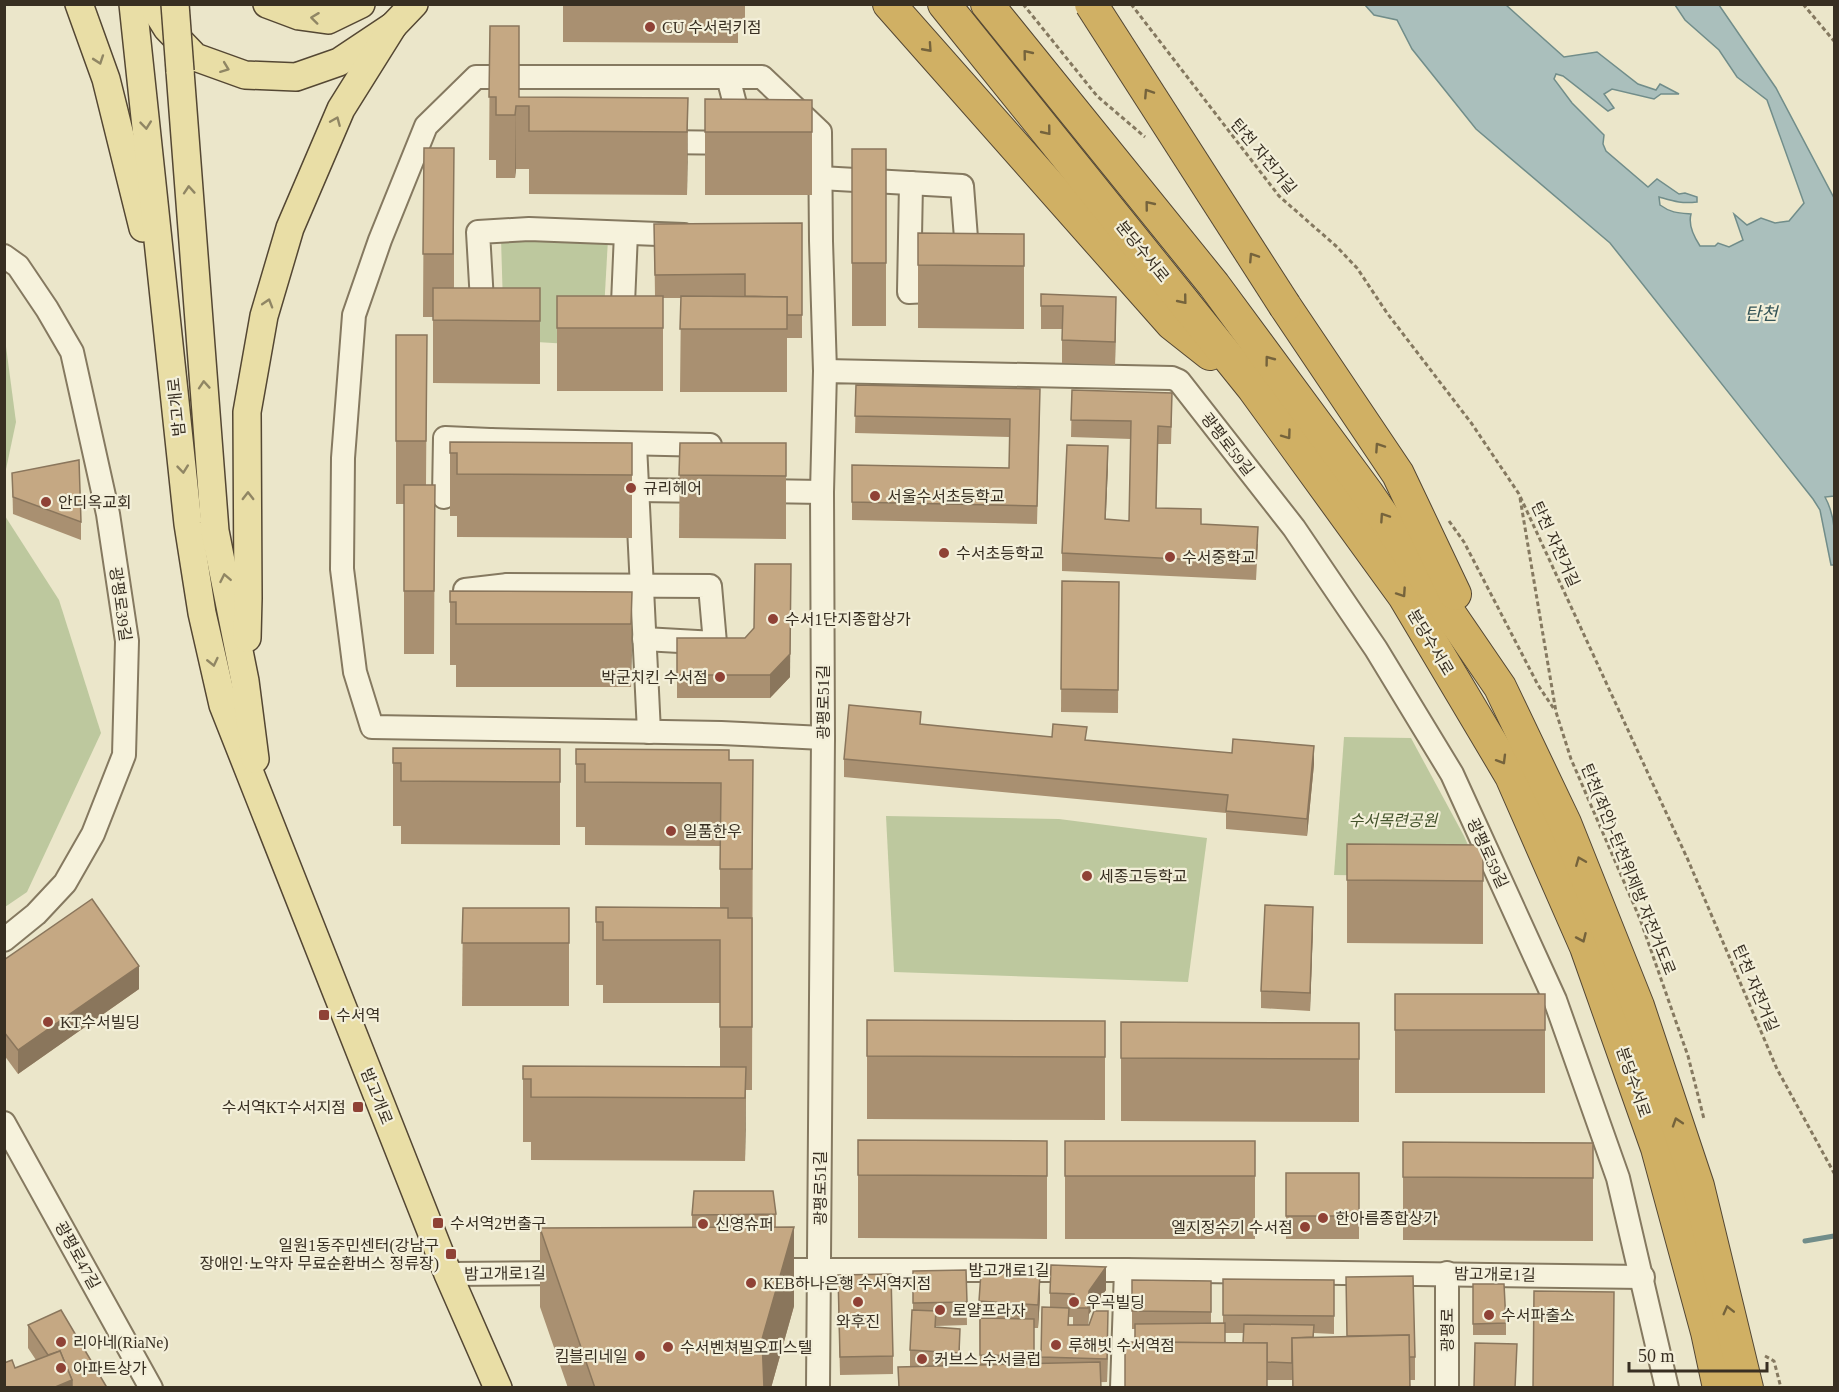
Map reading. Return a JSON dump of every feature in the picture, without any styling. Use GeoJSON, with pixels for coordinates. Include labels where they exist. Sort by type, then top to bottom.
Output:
{"type":"FeatureCollection","features":[{"type":"Feature","properties":{"kind":"highway"},"geometry":{"type":"LineString","coordinates":[[889,4],[1172,324],[1253,387]]}},
{"type":"Feature","properties":{"kind":"highway","name":"분당수서로"},"geometry":{"type":"LineString","coordinates":[[944,4],[1253,387],[1404,596],[1511,776],[1586,947],[1657,1148],[1707,1332],[1719,1388]]}},
{"type":"Feature","properties":{"kind":"highway","name":"분당수서로"},"geometry":{"type":"LineString","coordinates":[[987,4],[1214,285],[1368,494],[1500,687],[1565,823],[1638,1006],[1698,1186],[1747,1388]]}},
{"type":"Feature","properties":{"kind":"highway"},"geometry":{"type":"LineString","coordinates":[[1091,4],[1285,306],[1398,474],[1500,687]]}},
{"type":"Feature","properties":{"kind":"main road"},"geometry":{"type":"LineString","coordinates":[[80,4],[106,79],[168,327]]}},
{"type":"Feature","properties":{"kind":"main road","name":"밤고개로"},"geometry":{"type":"LineString","coordinates":[[132,4],[188,524],[202,613],[223,705],[448,1274],[498,1388]]}},
{"type":"Feature","properties":{"kind":"main road"},"geometry":{"type":"LineString","coordinates":[[152,4],[167,28],[195,57],[245,75],[296,77],[339,62],[393,26]]}},
{"type":"Feature","properties":{"kind":"main road","name":"밤고개로"},"geometry":{"type":"LineString","coordinates":[[175,4],[215,531],[245,681],[260,802]]}},
{"type":"Feature","properties":{"kind":"main road"},"geometry":{"type":"LineString","coordinates":[[267,4],[299,16],[328,20],[361,4]]}},
{"type":"Feature","properties":{"kind":"main road"},"geometry":{"type":"LineString","coordinates":[[245,681],[248,597],[247,412],[264,316],[290,228],[341,109],[393,26],[414,4]]}},
{"type":"Feature","properties":{"kind":"street","name":"광평로51길"},"geometry":{"type":"LineString","coordinates":[[649,732],[372,727],[355,672],[342,569],[343,458],[354,315],[380,240],[426,126],[476,77],[543,87],[762,77],[820,132],[825,371],[822,492],[823,738],[818,1388]]}},
{"type":"Feature","properties":{"kind":"street"},"geometry":{"type":"LineString","coordinates":[[638,142],[745,143],[728,77]]}},
{"type":"Feature","properties":{"kind":"street"},"geometry":{"type":"LineString","coordinates":[[820,178],[911,183],[962,186],[970,290],[909,292],[911,183]]}},
{"type":"Feature","properties":{"kind":"street"},"geometry":{"type":"LineString","coordinates":[[484,341],[478,232],[529,229],[706,236]]}},
{"type":"Feature","properties":{"kind":"street"},"geometry":{"type":"LineString","coordinates":[[621,350],[626,233]]}},
{"type":"Feature","properties":{"kind":"street"},"geometry":{"type":"LineString","coordinates":[[798,240],[821,241]]}},
{"type":"Feature","properties":{"kind":"street","name":"광평로39길"},"geometry":{"type":"LineString","coordinates":[[4,256],[18,266],[72,352],[108,514],[127,641],[124,755],[93,834],[65,883],[36,914],[4,940]]}},
{"type":"Feature","properties":{"kind":"street","name":"광평로59길"},"geometry":{"type":"LineString","coordinates":[[825,371],[1172,378],[1179,381],[1294,528],[1376,649],[1452,774],[1555,1000],[1618,1178],[1668,1388]]}},
{"type":"Feature","properties":{"kind":"street"},"geometry":{"type":"LineString","coordinates":[[444,497],[445,438],[729,446]]}},
{"type":"Feature","properties":{"kind":"street"},"geometry":{"type":"LineString","coordinates":[[488,498],[490,440]]}},
{"type":"Feature","properties":{"kind":"street"},"geometry":{"type":"LineString","coordinates":[[635,445],[649,732],[823,738]]}},
{"type":"Feature","properties":{"kind":"street"},"geometry":{"type":"LineString","coordinates":[[637,490],[822,492]]}},
{"type":"Feature","properties":{"kind":"street"},"geometry":{"type":"LineString","coordinates":[[465,646],[465,590],[508,585],[710,586],[715,643],[644,639]]}},
{"type":"Feature","properties":{"kind":"street"},"geometry":{"type":"LineString","coordinates":[[508,585],[511,648]]}},
{"type":"Feature","properties":{"kind":"street","name":"광평로47길"},"geometry":{"type":"LineString","coordinates":[[4,1123],[151,1388]]}},
{"type":"Feature","properties":{"kind":"street","name":"밤고개로1길"},"geometry":{"type":"LineString","coordinates":[[741,1270],[1126,1270],[1643,1277]]}},
{"type":"Feature","properties":{"kind":"street"},"geometry":{"type":"LineString","coordinates":[[1122,1388],[1126,1270]]}},
{"type":"Feature","properties":{"kind":"street","name":"밤고개로1길"},"geometry":{"type":"LineString","coordinates":[[448,1274],[595,1272]]}},
{"type":"Feature","properties":{"kind":"street","name":"광평로"},"geometry":{"type":"LineString","coordinates":[[1447,1273],[1447,1388]]}},
{"type":"Feature","properties":{"kind":"path","name":"탄천 자전거길"},"geometry":{"type":"LineString","coordinates":[[1131,4],[1267,182],[1279,196],[1336,246],[1357,268],[1472,424],[1519,494],[1688,860],[1777,1069],[1834,1173]]}},
{"type":"Feature","properties":{"kind":"path"},"geometry":{"type":"LineString","coordinates":[[1803,4],[1834,41]]}},
{"type":"Feature","properties":{"kind":"path","name":"탄천(좌안)-탄천위제방 자전거도로"},"geometry":{"type":"LineString","coordinates":[[1519,494],[1556,712],[1571,759],[1640,919],[1688,1056],[1704,1122]]}},
{"type":"Feature","properties":{"kind":"path"},"geometry":{"type":"LineString","coordinates":[[1761,1354],[1774,1361],[1781,1388]]}},
{"type":"Feature","properties":{"kind":"green space"},"geometry":{"type":"Polygon","coordinates":[[[501,238],[608,239],[602,346],[504,340],[501,238]]]}},
{"type":"Feature","properties":{"kind":"green space"},"geometry":{"type":"Polygon","coordinates":[[[5,339],[16,422],[4,474],[5,339]]]}},
{"type":"Feature","properties":{"kind":"green space"},"geometry":{"type":"Polygon","coordinates":[[[5,516],[59,600],[101,733],[27,892],[5,907],[5,516]]]}},
{"type":"Feature","properties":{"kind":"green space","name":"수서목련공원"},"geometry":{"type":"Polygon","coordinates":[[[1344,737],[1411,738],[1464,836],[1482,877],[1334,875],[1344,737]]]}},
{"type":"Feature","properties":{"kind":"green space"},"geometry":{"type":"Polygon","coordinates":[[[886,816],[1059,819],[1207,838],[1188,982],[894,972],[886,816]]]}},
{"type":"Feature","properties":{"kind":"water","name":"탄천"},"geometry":{"type":"Polygon","coordinates":[[[1365,5],[1506,5],[1564,57],[1597,52],[1638,84],[1656,90],[1660,84],[1679,94],[1661,94],[1654,99],[1612,89],[1604,94],[1614,108],[1608,111],[1563,76],[1556,74],[1554,79],[1572,103],[1604,135],[1603,144],[1606,151],[1648,187],[1657,179],[1679,194],[1685,193],[1697,197],[1697,202],[1686,203],[1659,197],[1660,205],[1668,210],[1691,214],[1691,227],[1700,246],[1715,246],[1718,243],[1729,247],[1743,240],[1734,214],[1747,225],[1761,218],[1775,223],[1789,221],[1804,203],[1767,100],[1737,77],[1719,50],[1685,20],[1675,5],[1719,5],[1776,88],[1834,198],[1834,496],[1825,497],[1832,514],[1835,539],[1834,565],[1831,565],[1820,510],[1813,499],[1610,243],[1476,129],[1412,49],[1397,20],[1374,15],[1365,5]]]}},
{"type":"Feature","properties":{"kind":"building"},"geometry":{"type":"Polygon","coordinates":[[[490,26],[519,26],[519,97],[688,98],[687,132],[529,131],[529,106],[516,106],[515,115],[496,115],[496,97],[489,97],[490,26]]]}},
{"type":"Feature","properties":{"kind":"building"},"geometry":{"type":"Polygon","coordinates":[[[705,99],[812,100],[812,132],[705,132],[705,99]]]}},
{"type":"Feature","properties":{"kind":"building"},"geometry":{"type":"Polygon","coordinates":[[[424,148],[454,148],[453,254],[423,254],[424,148]]]}},
{"type":"Feature","properties":{"kind":"building"},"geometry":{"type":"Polygon","coordinates":[[[852,149],[886,149],[886,263],[852,263],[852,149]]]}},
{"type":"Feature","properties":{"kind":"building"},"geometry":{"type":"Polygon","coordinates":[[[802,223],[802,315],[787,315],[787,297],[745,296],[745,274],[655,275],[654,224],[802,223]]]}},
{"type":"Feature","properties":{"kind":"building"},"geometry":{"type":"Polygon","coordinates":[[[918,233],[1024,234],[1024,266],[918,265],[918,233]]]}},
{"type":"Feature","properties":{"kind":"building"},"geometry":{"type":"Polygon","coordinates":[[[433,288],[540,288],[540,321],[433,320],[433,288]]]}},
{"type":"Feature","properties":{"kind":"building"},"geometry":{"type":"Polygon","coordinates":[[[1041,294],[1116,297],[1115,342],[1062,340],[1063,306],[1041,306],[1041,294]]]}},
{"type":"Feature","properties":{"kind":"building"},"geometry":{"type":"Polygon","coordinates":[[[557,296],[663,296],[663,328],[557,328],[557,296]]]}},
{"type":"Feature","properties":{"kind":"building"},"geometry":{"type":"Polygon","coordinates":[[[681,296],[787,297],[787,329],[680,329],[681,296]]]}},
{"type":"Feature","properties":{"kind":"building"},"geometry":{"type":"Polygon","coordinates":[[[396,335],[427,335],[426,441],[396,441],[396,335]]]}},
{"type":"Feature","properties":{"kind":"building"},"geometry":{"type":"Polygon","coordinates":[[[856,385],[1040,389],[1037,506],[852,502],[852,465],[1009,468],[1010,419],[855,416],[856,385]]]}},
{"type":"Feature","properties":{"kind":"building"},"geometry":{"type":"Polygon","coordinates":[[[1072,390],[1172,393],[1171,427],[1158,426],[1156,508],[1201,509],[1201,524],[1258,527],[1256,563],[1062,553],[1067,445],[1108,446],[1105,519],[1129,521],[1131,421],[1071,420],[1072,390]]]}},
{"type":"Feature","properties":{"kind":"building"},"geometry":{"type":"Polygon","coordinates":[[[450,442],[632,443],[632,475],[457,474],[457,453],[450,453],[450,442]]]}},
{"type":"Feature","properties":{"kind":"building"},"geometry":{"type":"Polygon","coordinates":[[[680,443],[786,443],[786,476],[679,475],[680,443]]]}},
{"type":"Feature","properties":{"kind":"building"},"geometry":{"type":"Polygon","coordinates":[[[79,460],[81,522],[13,497],[12,473],[79,460]]]}},
{"type":"Feature","properties":{"kind":"building"},"geometry":{"type":"Polygon","coordinates":[[[404,485],[435,485],[434,591],[404,591],[404,485]]]}},
{"type":"Feature","properties":{"kind":"building"},"geometry":{"type":"Polygon","coordinates":[[[755,564],[791,564],[790,654],[770,675],[677,675],[677,638],[745,638],[754,628],[755,564]]]}},
{"type":"Feature","properties":{"kind":"building"},"geometry":{"type":"Polygon","coordinates":[[[1062,581],[1119,582],[1118,690],[1061,689],[1062,581]]]}},
{"type":"Feature","properties":{"kind":"building"},"geometry":{"type":"Polygon","coordinates":[[[450,591],[632,592],[631,624],[456,624],[456,602],[450,602],[450,591]]]}},
{"type":"Feature","properties":{"kind":"building"},"geometry":{"type":"Polygon","coordinates":[[[849,705],[921,712],[920,724],[1052,737],[1053,724],[1087,727],[1085,740],[1232,753],[1233,739],[1314,746],[1307,819],[1226,811],[1228,795],[844,759],[849,705]]]}},
{"type":"Feature","properties":{"kind":"building"},"geometry":{"type":"Polygon","coordinates":[[[393,748],[560,749],[560,782],[401,781],[401,763],[393,763],[393,748]]]}},
{"type":"Feature","properties":{"kind":"building"},"geometry":{"type":"Polygon","coordinates":[[[576,749],[729,750],[729,760],[753,760],[752,869],[720,869],[721,783],[585,782],[585,764],[576,764],[576,749]]]}},
{"type":"Feature","properties":{"kind":"building"},"geometry":{"type":"Polygon","coordinates":[[[1347,844],[1483,845],[1483,881],[1347,880],[1347,844]]]}},
{"type":"Feature","properties":{"kind":"building","name":"KT수서빌딩"},"geometry":{"type":"Polygon","coordinates":[[[92,899],[139,966],[18,1050],[4,1032],[4,960],[92,899]]]}},
{"type":"Feature","properties":{"kind":"building"},"geometry":{"type":"Polygon","coordinates":[[[1265,905],[1313,907],[1310,993],[1261,991],[1265,905]]]}},
{"type":"Feature","properties":{"kind":"building"},"geometry":{"type":"Polygon","coordinates":[[[596,907],[728,908],[728,918],[752,918],[752,1027],[720,1027],[720,940],[603,940],[603,922],[596,922],[596,907]]]}},
{"type":"Feature","properties":{"kind":"building"},"geometry":{"type":"Polygon","coordinates":[[[463,908],[569,908],[569,943],[462,943],[463,908]]]}},
{"type":"Feature","properties":{"kind":"building"},"geometry":{"type":"Polygon","coordinates":[[[1395,994],[1545,994],[1545,1030],[1395,1030],[1395,994]]]}},
{"type":"Feature","properties":{"kind":"building"},"geometry":{"type":"Polygon","coordinates":[[[867,1020],[1105,1021],[1105,1057],[867,1056],[867,1020]]]}},
{"type":"Feature","properties":{"kind":"building"},"geometry":{"type":"Polygon","coordinates":[[[1121,1022],[1359,1023],[1359,1059],[1121,1058],[1121,1022]]]}},
{"type":"Feature","properties":{"kind":"building"},"geometry":{"type":"Polygon","coordinates":[[[523,1066],[746,1067],[745,1098],[531,1097],[531,1079],[523,1079],[523,1066]]]}},
{"type":"Feature","properties":{"kind":"building"},"geometry":{"type":"Polygon","coordinates":[[[858,1140],[1047,1141],[1047,1176],[858,1175],[858,1140]]]}},
{"type":"Feature","properties":{"kind":"building"},"geometry":{"type":"Polygon","coordinates":[[[1065,1141],[1255,1141],[1255,1176],[1065,1176],[1065,1141]]]}},
{"type":"Feature","properties":{"kind":"building"},"geometry":{"type":"Polygon","coordinates":[[[1403,1142],[1593,1143],[1593,1178],[1403,1177],[1403,1142]]]}},
{"type":"Feature","properties":{"kind":"building"},"geometry":{"type":"Polygon","coordinates":[[[1286,1173],[1359,1173],[1359,1216],[1286,1216],[1286,1173]]]}},
{"type":"Feature","properties":{"kind":"building"},"geometry":{"type":"Polygon","coordinates":[[[694,1191],[773,1191],[776,1214],[692,1215],[694,1191]]]}},
{"type":"Feature","properties":{"kind":"building"},"geometry":{"type":"Polygon","coordinates":[[[794,1227],[762,1339],[764,1388],[595,1388],[540,1228],[794,1227]]]}},
{"type":"Feature","properties":{"kind":"building"},"geometry":{"type":"Polygon","coordinates":[[[1051,1265],[1106,1267],[1089,1291],[1088,1308],[1073,1308],[1074,1294],[1050,1293],[1051,1265]]]}},
{"type":"Feature","properties":{"kind":"building"},"geometry":{"type":"Polygon","coordinates":[[[966,1270],[967,1302],[913,1303],[913,1271],[966,1270]]]}},
{"type":"Feature","properties":{"kind":"building"},"geometry":{"type":"Polygon","coordinates":[[[981,1272],[1040,1275],[1038,1305],[979,1301],[981,1272]]]}},
{"type":"Feature","properties":{"kind":"building"},"geometry":{"type":"Polygon","coordinates":[[[891,1274],[893,1356],[840,1357],[838,1275],[891,1274]]]}},
{"type":"Feature","properties":{"kind":"building"},"geometry":{"type":"Polygon","coordinates":[[[1413,1276],[1415,1357],[1409,1357],[1409,1335],[1347,1336],[1346,1277],[1413,1276]]]}},
{"type":"Feature","properties":{"kind":"building"},"geometry":{"type":"Polygon","coordinates":[[[1223,1279],[1334,1280],[1334,1316],[1223,1315],[1223,1279]]]}},
{"type":"Feature","properties":{"kind":"building"},"geometry":{"type":"Polygon","coordinates":[[[1132,1280],[1211,1281],[1211,1312],[1132,1311],[1132,1280]]]}},
{"type":"Feature","properties":{"kind":"building","name":"수서파출소"},"geometry":{"type":"Polygon","coordinates":[[[1473,1284],[1504,1284],[1506,1323],[1473,1324],[1473,1284]]]}},
{"type":"Feature","properties":{"kind":"building"},"geometry":{"type":"Polygon","coordinates":[[[1534,1291],[1614,1292],[1613,1388],[1533,1388],[1534,1291]]]}},
{"type":"Feature","properties":{"kind":"building"},"geometry":{"type":"Polygon","coordinates":[[[1042,1307],[1069,1308],[1068,1325],[1089,1325],[1094,1311],[1108,1311],[1107,1359],[1041,1357],[1042,1307]]]}},
{"type":"Feature","properties":{"kind":"building"},"geometry":{"type":"Polygon","coordinates":[[[61,1310],[106,1386],[104,1388],[72,1388],[72,1380],[60,1351],[48,1355],[28,1325],[61,1310]]]}},
{"type":"Feature","properties":{"kind":"building"},"geometry":{"type":"Polygon","coordinates":[[[912,1310],[936,1311],[935,1327],[960,1329],[959,1353],[910,1350],[912,1310]]]}},
{"type":"Feature","properties":{"kind":"building"},"geometry":{"type":"Polygon","coordinates":[[[980,1318],[1034,1319],[1034,1356],[980,1355],[980,1318]]]}},
{"type":"Feature","properties":{"kind":"building"},"geometry":{"type":"Polygon","coordinates":[[[1225,1323],[1225,1343],[1135,1342],[1135,1324],[1225,1323]]]}},
{"type":"Feature","properties":{"kind":"building"},"geometry":{"type":"Polygon","coordinates":[[[1244,1324],[1314,1325],[1313,1337],[1292,1338],[1292,1363],[1267,1362],[1267,1343],[1243,1343],[1244,1324]]]}},
{"type":"Feature","properties":{"kind":"building"},"geometry":{"type":"Polygon","coordinates":[[[1409,1335],[1410,1388],[1293,1388],[1292,1338],[1409,1335]]]}},
{"type":"Feature","properties":{"kind":"building"},"geometry":{"type":"Polygon","coordinates":[[[1125,1342],[1267,1343],[1267,1388],[1125,1388],[1125,1342]]]}},
{"type":"Feature","properties":{"kind":"building"},"geometry":{"type":"Polygon","coordinates":[[[1475,1343],[1517,1344],[1515,1388],[1474,1388],[1475,1343]]]}},
{"type":"Feature","properties":{"kind":"building"},"geometry":{"type":"Polygon","coordinates":[[[60,1351],[72,1380],[53,1388],[4,1388],[4,1363],[12,1360],[15,1368],[60,1351]]]}},
{"type":"Feature","properties":{"kind":"building"},"geometry":{"type":"Polygon","coordinates":[[[1100,1362],[1101,1388],[884,1388],[899,1387],[898,1367],[1100,1362]]]}},
{"type":"Feature","properties":{"kind":"waterway"},"geometry":{"type":"LineString","coordinates":[[1805,1241],[1834,1236]]}},
{"type":"Feature","properties":{"kind":"place","name":"CU 수서럭키점"},"geometry":{"type":"Point","coordinates":[650,27]}},
{"type":"Feature","properties":{"kind":"place","name":"규리헤어"},"geometry":{"type":"Point","coordinates":[631,488]}},
{"type":"Feature","properties":{"kind":"place","name":"서울수서초등학교"},"geometry":{"type":"Point","coordinates":[875,496]}},
{"type":"Feature","properties":{"kind":"place","name":"안디옥교회"},"geometry":{"type":"Point","coordinates":[46,502]}},
{"type":"Feature","properties":{"kind":"place","name":"수서초등학교"},"geometry":{"type":"Point","coordinates":[944,553]}},
{"type":"Feature","properties":{"kind":"place","name":"수서중학교"},"geometry":{"type":"Point","coordinates":[1170,557]}},
{"type":"Feature","properties":{"kind":"place","name":"수서1단지종합상가"},"geometry":{"type":"Point","coordinates":[773,619]}},
{"type":"Feature","properties":{"kind":"place","name":"박군치킨 수서점"},"geometry":{"type":"Point","coordinates":[720,677]}},
{"type":"Feature","properties":{"kind":"place","name":"일품한우"},"geometry":{"type":"Point","coordinates":[671,831]}},
{"type":"Feature","properties":{"kind":"place","name":"세종고등학교"},"geometry":{"type":"Point","coordinates":[1087,876]}},
{"type":"Feature","properties":{"kind":"place","name":"수서역"},"geometry":{"type":"Point","coordinates":[324,1015]}},
{"type":"Feature","properties":{"kind":"place","name":"KT수서빌딩"},"geometry":{"type":"Point","coordinates":[48,1022]}},
{"type":"Feature","properties":{"kind":"place","name":"수서역KT수서지점"},"geometry":{"type":"Point","coordinates":[358,1107]}},
{"type":"Feature","properties":{"kind":"place","name":"한아름종합상가"},"geometry":{"type":"Point","coordinates":[1323,1218]}},
{"type":"Feature","properties":{"kind":"place","name":"수서역2번출구"},"geometry":{"type":"Point","coordinates":[438,1223]}},
{"type":"Feature","properties":{"kind":"place","name":"신영슈퍼"},"geometry":{"type":"Point","coordinates":[703,1224]}},
{"type":"Feature","properties":{"kind":"place","name":"엘지정수기 수서점"},"geometry":{"type":"Point","coordinates":[1305,1227]}},
{"type":"Feature","properties":{"kind":"place","name":"일원1동주민센터(강남구 장애인·노약자 무료순환버스 정류장)"},"geometry":{"type":"Point","coordinates":[451,1254]}},
{"type":"Feature","properties":{"kind":"place","name":"KEB하나은행 수서역지점"},"geometry":{"type":"Point","coordinates":[751,1283]}},
{"type":"Feature","properties":{"kind":"place","name":"와후진"},"geometry":{"type":"Point","coordinates":[858,1302]}},
{"type":"Feature","properties":{"kind":"place","name":"우곡빌딩"},"geometry":{"type":"Point","coordinates":[1074,1302]}},
{"type":"Feature","properties":{"kind":"place","name":"로얄프라자"},"geometry":{"type":"Point","coordinates":[940,1310]}},
{"type":"Feature","properties":{"kind":"place","name":"수서파출소"},"geometry":{"type":"Point","coordinates":[1489,1315]}},
{"type":"Feature","properties":{"kind":"place","name":"리아네(RiaNe)"},"geometry":{"type":"Point","coordinates":[61,1342]}},
{"type":"Feature","properties":{"kind":"place","name":"루해빗 수서역점"},"geometry":{"type":"Point","coordinates":[1056,1345]}},
{"type":"Feature","properties":{"kind":"place","name":"수서벤쳐빌오피스텔"},"geometry":{"type":"Point","coordinates":[668,1347]}},
{"type":"Feature","properties":{"kind":"place","name":"킴블리네일"},"geometry":{"type":"Point","coordinates":[640,1356]}},
{"type":"Feature","properties":{"kind":"place","name":"커브스 수서클럽"},"geometry":{"type":"Point","coordinates":[922,1359]}},
{"type":"Feature","properties":{"kind":"place","name":"아파트상가"},"geometry":{"type":"Point","coordinates":[61,1368]}}]}
